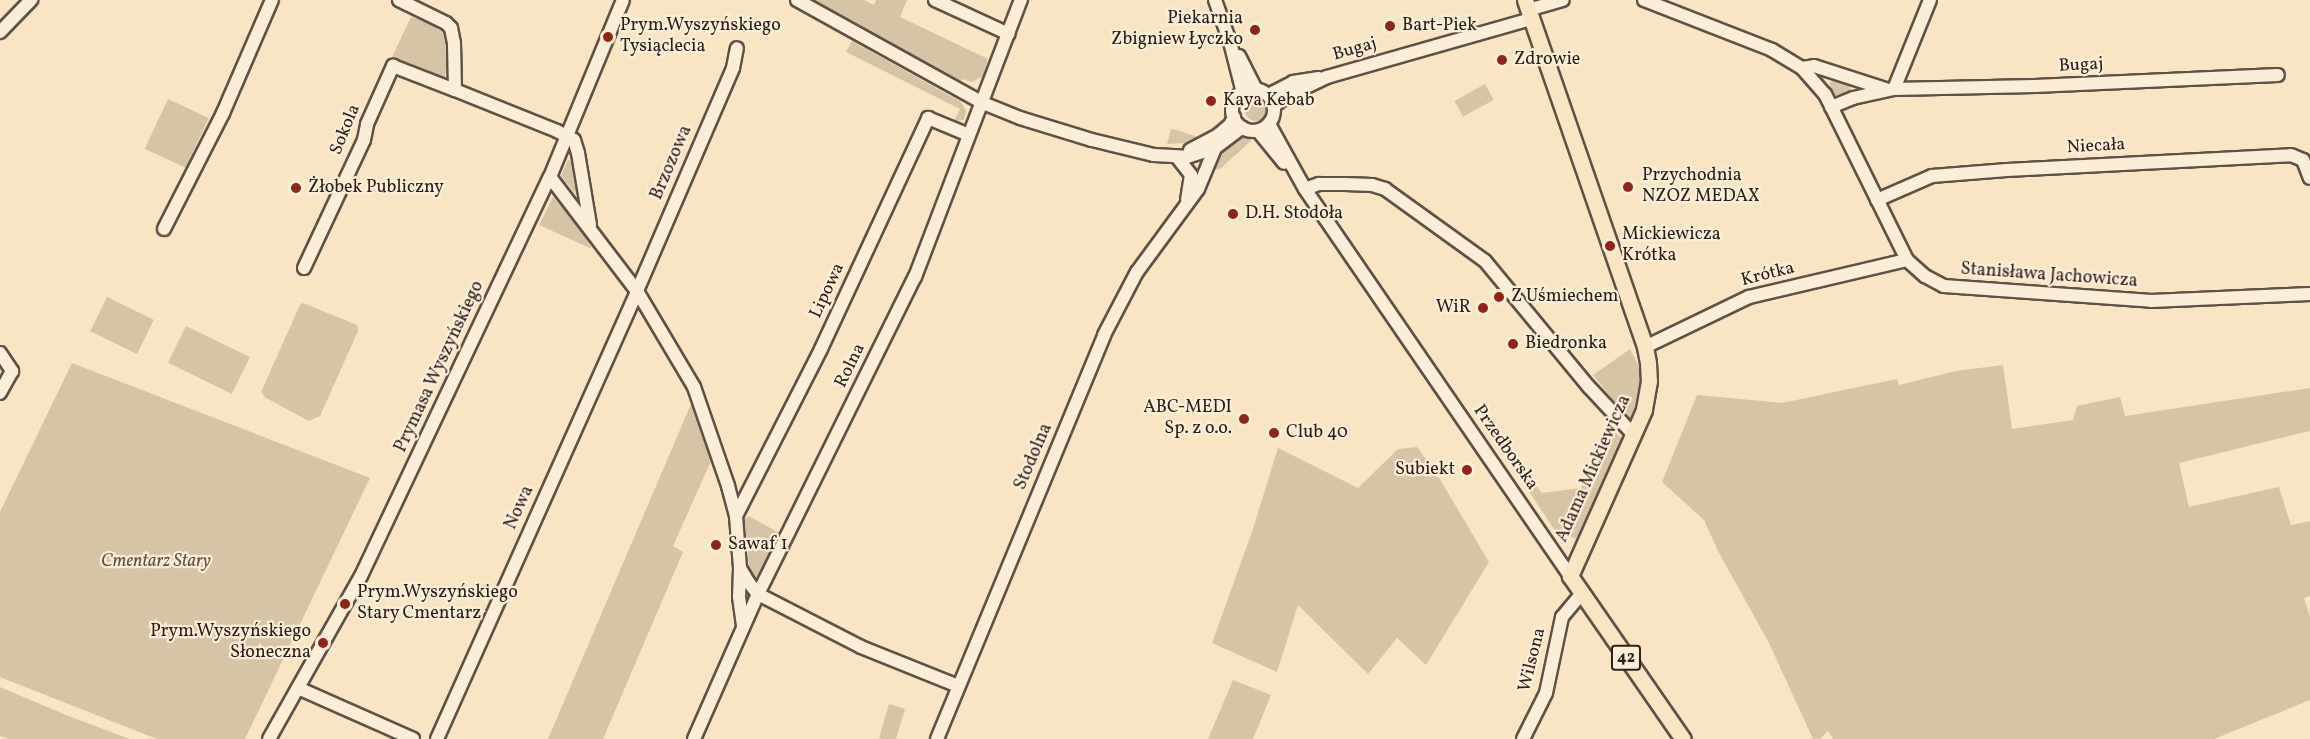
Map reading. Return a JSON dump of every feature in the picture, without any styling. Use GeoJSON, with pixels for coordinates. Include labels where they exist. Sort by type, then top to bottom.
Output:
{"type":"FeatureCollection","features":[{"type":"Feature","properties":{"kind":"main road","name":"Adama Mickiewicza"},"geometry":{"type":"LineString","coordinates":[[1528,10],[1645,347],[1648,363],[1648,394],[1633,435],[1570,576]]}},
{"type":"Feature","properties":{"kind":"main road","name":"Przedborska"},"geometry":{"type":"LineString","coordinates":[[1570,576],[1683,739]]}},
{"type":"Feature","properties":{"kind":"street"},"geometry":{"type":"LineString","coordinates":[[0,32],[31,0]]}},
{"type":"Feature","properties":{"kind":"street"},"geometry":{"type":"LineString","coordinates":[[164,229],[224,113],[272,0]]}},
{"type":"Feature","properties":{"kind":"street"},"geometry":{"type":"LineString","coordinates":[[399,0],[446,22],[451,28],[454,43],[455,90],[567,135],[574,140],[591,229]]}},
{"type":"Feature","properties":{"kind":"street","name":"Prymasa Wyszyńskiego"},"geometry":{"type":"LineString","coordinates":[[269,739],[361,576],[550,177],[623,0]]}},
{"type":"Feature","properties":{"kind":"street"},"geometry":{"type":"LineString","coordinates":[[797,0],[983,103],[1020,118],[1092,140],[1154,155],[1187,157],[1215,148],[1242,129],[1264,128],[1271,101],[1256,90],[1230,42]]}},
{"type":"Feature","properties":{"kind":"street"},"geometry":{"type":"LineString","coordinates":[[935,0],[1009,34]]}},
{"type":"Feature","properties":{"kind":"street","name":"Rolna"},"geometry":{"type":"LineString","coordinates":[[694,739],[758,594],[915,277],[1021,0]]}},
{"type":"Feature","properties":{"kind":"street"},"geometry":{"type":"LineString","coordinates":[[1215,0],[1230,42],[1243,93]]}},
{"type":"Feature","properties":{"kind":"street","name":"Bugaj"},"geometry":{"type":"LineString","coordinates":[[1271,101],[1304,79],[1326,77],[1563,0]]}},
{"type":"Feature","properties":{"kind":"street","name":"Bugaj"},"geometry":{"type":"LineString","coordinates":[[1644,0],[1772,50],[1802,68],[1814,66],[1890,89]]}},
{"type":"Feature","properties":{"kind":"street"},"geometry":{"type":"LineString","coordinates":[[1890,89],[1930,0]]}},
{"type":"Feature","properties":{"kind":"street","name":"Brzozowa"},"geometry":{"type":"LineString","coordinates":[[637,291],[733,68],[737,48]]}},
{"type":"Feature","properties":{"kind":"street","name":"Sokola"},"geometry":{"type":"LineString","coordinates":[[304,267],[364,140],[367,124],[393,66],[455,90]]}},
{"type":"Feature","properties":{"kind":"street","name":"Stanisława Jachowicza"},"geometry":{"type":"LineString","coordinates":[[1802,68],[1818,84],[1832,107],[1907,260],[1925,276],[1944,286],[2151,301],[2310,294]]}},
{"type":"Feature","properties":{"kind":"street","name":"Bugaj"},"geometry":{"type":"LineString","coordinates":[[1832,107],[1852,98],[1890,89],[2035,86],[2278,75]]}},
{"type":"Feature","properties":{"kind":"street"},"geometry":{"type":"LineString","coordinates":[[1242,129],[1234,117],[1233,106],[1243,93],[1256,90]]}},
{"type":"Feature","properties":{"kind":"street"},"geometry":{"type":"LineString","coordinates":[[1177,157],[1218,135],[1234,117]]}},
{"type":"Feature","properties":{"kind":"street","name":"Lipowa"},"geometry":{"type":"LineString","coordinates":[[736,516],[821,350],[928,118],[969,135]]}},
{"type":"Feature","properties":{"kind":"street","name":"Przedborska"},"geometry":{"type":"LineString","coordinates":[[1264,128],[1570,576]]}},
{"type":"Feature","properties":{"kind":"street","name":"Stodolna"},"geometry":{"type":"LineString","coordinates":[[937,739],[1104,334],[1137,272],[1203,180],[1215,148]]}},
{"type":"Feature","properties":{"kind":"street","name":"Niecała"},"geometry":{"type":"LineString","coordinates":[[1876,200],[1932,176],[2291,155],[2303,160],[2310,178]]}},
{"type":"Feature","properties":{"kind":"street"},"geometry":{"type":"LineString","coordinates":[[1177,157],[1191,175],[1187,201]]}},
{"type":"Feature","properties":{"kind":"street"},"geometry":{"type":"LineString","coordinates":[[550,177],[591,229],[601,247],[637,291],[694,387],[717,451],[736,516],[740,568],[739,597],[743,627]]}},
{"type":"Feature","properties":{"kind":"street"},"geometry":{"type":"LineString","coordinates":[[1305,189],[1319,184],[1372,185],[1385,189],[1485,261],[1589,387],[1633,435]]}},
{"type":"Feature","properties":{"kind":"street","name":"Krótka"},"geometry":{"type":"LineString","coordinates":[[1645,347],[1749,297],[1907,260]]}},
{"type":"Feature","properties":{"kind":"street","name":"Nowa"},"geometry":{"type":"LineString","coordinates":[[437,739],[637,291]]}},
{"type":"Feature","properties":{"kind":"street"},"geometry":{"type":"LineString","coordinates":[[0,353],[12,371],[0,393]]}},
{"type":"Feature","properties":{"kind":"street"},"geometry":{"type":"LineString","coordinates":[[740,568],[758,594],[861,647],[958,686]]}},
{"type":"Feature","properties":{"kind":"street","name":"Wilsona"},"geometry":{"type":"LineString","coordinates":[[1523,739],[1546,693],[1562,617],[1581,594]]}},
{"type":"Feature","properties":{"kind":"street"},"geometry":{"type":"LineString","coordinates":[[298,688],[413,739]]}},
{"type":"Feature","properties":{"kind":"green space"},"geometry":{"type":"Polygon","coordinates":[[[811,0],[864,0],[874,5],[876,0],[907,0],[900,17],[988,59],[983,76],[972,82],[962,79],[960,83],[811,0]]]}},
{"type":"Feature","properties":{"kind":"green space"},"geometry":{"type":"Polygon","coordinates":[[[411,17],[433,25],[449,38],[445,78],[440,79],[403,66],[403,62],[392,57],[411,17]]]}},
{"type":"Feature","properties":{"kind":"green space"},"geometry":{"type":"Polygon","coordinates":[[[852,41],[961,102],[966,111],[964,120],[954,121],[960,109],[846,52],[852,41]]]}},
{"type":"Feature","properties":{"kind":"green space"},"geometry":{"type":"Polygon","coordinates":[[[1835,80],[1850,86],[1851,92],[1835,95],[1829,83],[1835,80]]]}},
{"type":"Feature","properties":{"kind":"green space"},"geometry":{"type":"Polygon","coordinates":[[[1485,84],[1494,100],[1463,117],[1454,101],[1485,84]]]}},
{"type":"Feature","properties":{"kind":"green space"},"geometry":{"type":"Polygon","coordinates":[[[168,99],[209,118],[186,168],[145,149],[168,99]]]}},
{"type":"Feature","properties":{"kind":"green space"},"geometry":{"type":"Polygon","coordinates":[[[1256,99],[1264,102],[1267,110],[1264,118],[1256,121],[1248,118],[1245,110],[1248,102],[1256,99]]]}},
{"type":"Feature","properties":{"kind":"green space"},"geometry":{"type":"Polygon","coordinates":[[[1171,129],[1198,137],[1184,143],[1167,144],[1171,129]]]}},
{"type":"Feature","properties":{"kind":"green space"},"geometry":{"type":"Polygon","coordinates":[[[1242,135],[1252,135],[1264,141],[1254,138],[1220,169],[1210,170],[1215,155],[1242,135]]]}},
{"type":"Feature","properties":{"kind":"green space"},"geometry":{"type":"Polygon","coordinates":[[[568,160],[575,161],[579,198],[561,176],[568,160]]]}},
{"type":"Feature","properties":{"kind":"green space"},"geometry":{"type":"Polygon","coordinates":[[[553,197],[579,227],[592,249],[539,225],[553,197]]]}},
{"type":"Feature","properties":{"kind":"green space"},"geometry":{"type":"Polygon","coordinates":[[[107,297],[154,320],[137,354],[90,331],[107,297]]]}},
{"type":"Feature","properties":{"kind":"green space"},"geometry":{"type":"Polygon","coordinates":[[[303,303],[357,325],[358,331],[320,416],[309,421],[266,398],[261,392],[300,305],[303,303]]]}},
{"type":"Feature","properties":{"kind":"green space"},"geometry":{"type":"Polygon","coordinates":[[[186,326],[250,357],[232,394],[168,363],[186,326]]]}},
{"type":"Feature","properties":{"kind":"green space"},"geometry":{"type":"Polygon","coordinates":[[[1630,349],[1641,370],[1641,385],[1632,419],[1623,413],[1593,375],[1630,349]]]}},
{"type":"Feature","properties":{"kind":"green space","name":"Cmentarz Stary"},"geometry":{"type":"Polygon","coordinates":[[[72,363],[370,478],[245,739],[157,739],[0,677],[0,512],[72,363]]]}},
{"type":"Feature","properties":{"kind":"green space"},"geometry":{"type":"Polygon","coordinates":[[[2003,365],[2012,429],[2073,420],[2077,406],[2120,397],[2125,416],[2310,388],[2310,431],[2179,463],[2189,507],[2279,487],[2291,525],[2310,521],[2310,596],[2304,598],[2310,617],[2310,700],[2214,739],[1833,739],[1828,731],[1820,739],[1813,739],[1769,643],[1718,551],[1704,520],[1662,482],[1697,395],[1782,403],[1897,379],[1899,385],[1956,371],[2003,365]]]}},
{"type":"Feature","properties":{"kind":"green space"},"geometry":{"type":"Polygon","coordinates":[[[691,404],[712,459],[673,546],[683,552],[603,739],[548,739],[691,404]]]}},
{"type":"Feature","properties":{"kind":"green space"},"geometry":{"type":"Polygon","coordinates":[[[1615,432],[1623,439],[1576,539],[1554,529],[1528,490],[1536,485],[1542,493],[1581,488],[1603,442],[1615,432]]]}},
{"type":"Feature","properties":{"kind":"green space"},"geometry":{"type":"Polygon","coordinates":[[[1417,447],[1438,476],[1489,562],[1426,665],[1397,638],[1368,674],[1298,605],[1277,672],[1212,643],[1252,532],[1278,448],[1358,488],[1398,449],[1417,447]]]}},
{"type":"Feature","properties":{"kind":"green space"},"geometry":{"type":"Polygon","coordinates":[[[749,516],[779,533],[759,578],[752,577],[747,566],[749,566],[744,520],[749,516]]]}},
{"type":"Feature","properties":{"kind":"green space"},"geometry":{"type":"Polygon","coordinates":[[[1233,680],[1271,695],[1253,739],[1208,739],[1233,680]]]}},
{"type":"Feature","properties":{"kind":"green space"},"geometry":{"type":"Polygon","coordinates":[[[0,687],[130,739],[8,739],[0,736],[0,687]]]}},
{"type":"Feature","properties":{"kind":"green space"},"geometry":{"type":"Polygon","coordinates":[[[889,704],[905,709],[896,739],[879,738],[889,704]]]}},
{"type":"Feature","properties":{"kind":"place","name":"Bart-Piek"},"geometry":{"type":"Point","coordinates":[1390,26]}},
{"type":"Feature","properties":{"kind":"place","name":"Piekarnia Zbigniew Łyczko"},"geometry":{"type":"Point","coordinates":[1255,30]}},
{"type":"Feature","properties":{"kind":"place","name":"Prym.Wyszyńskiego Tysiąclecia"},"geometry":{"type":"Point","coordinates":[608,37]}},
{"type":"Feature","properties":{"kind":"place","name":"Zdrowie"},"geometry":{"type":"Point","coordinates":[1502,60]}},
{"type":"Feature","properties":{"kind":"place","name":"Kaya Kebab"},"geometry":{"type":"Point","coordinates":[1211,101]}},
{"type":"Feature","properties":{"kind":"place","name":"Przychodnia NZOZ MEDAX"},"geometry":{"type":"Point","coordinates":[1628,187]}},
{"type":"Feature","properties":{"kind":"place","name":"Żłobek Publiczny"},"geometry":{"type":"Point","coordinates":[296,188]}},
{"type":"Feature","properties":{"kind":"place","name":"D.H. Stodoła"},"geometry":{"type":"Point","coordinates":[1233,214]}},
{"type":"Feature","properties":{"kind":"place","name":"Mickiewicza Krótka"},"geometry":{"type":"Point","coordinates":[1610,246]}},
{"type":"Feature","properties":{"kind":"place","name":"Z Uśmiechem"},"geometry":{"type":"Point","coordinates":[1499,297]}},
{"type":"Feature","properties":{"kind":"place","name":"WiR"},"geometry":{"type":"Point","coordinates":[1483,308]}},
{"type":"Feature","properties":{"kind":"place","name":"Biedronka"},"geometry":{"type":"Point","coordinates":[1513,344]}},
{"type":"Feature","properties":{"kind":"place","name":"ABC-MEDI Sp. z o.o."},"geometry":{"type":"Point","coordinates":[1244,419]}},
{"type":"Feature","properties":{"kind":"place","name":"Club 40"},"geometry":{"type":"Point","coordinates":[1274,433]}},
{"type":"Feature","properties":{"kind":"place","name":"Subiekt"},"geometry":{"type":"Point","coordinates":[1467,470]}},
{"type":"Feature","properties":{"kind":"place","name":"Sawaf 1"},"geometry":{"type":"Point","coordinates":[716,545]}},
{"type":"Feature","properties":{"kind":"place","name":"Prym.Wyszyńskiego Stary Cmentarz"},"geometry":{"type":"Point","coordinates":[345,604]}},
{"type":"Feature","properties":{"kind":"place","name":"Prym.Wyszyńskiego Słoneczna"},"geometry":{"type":"Point","coordinates":[323,643]}}]}
